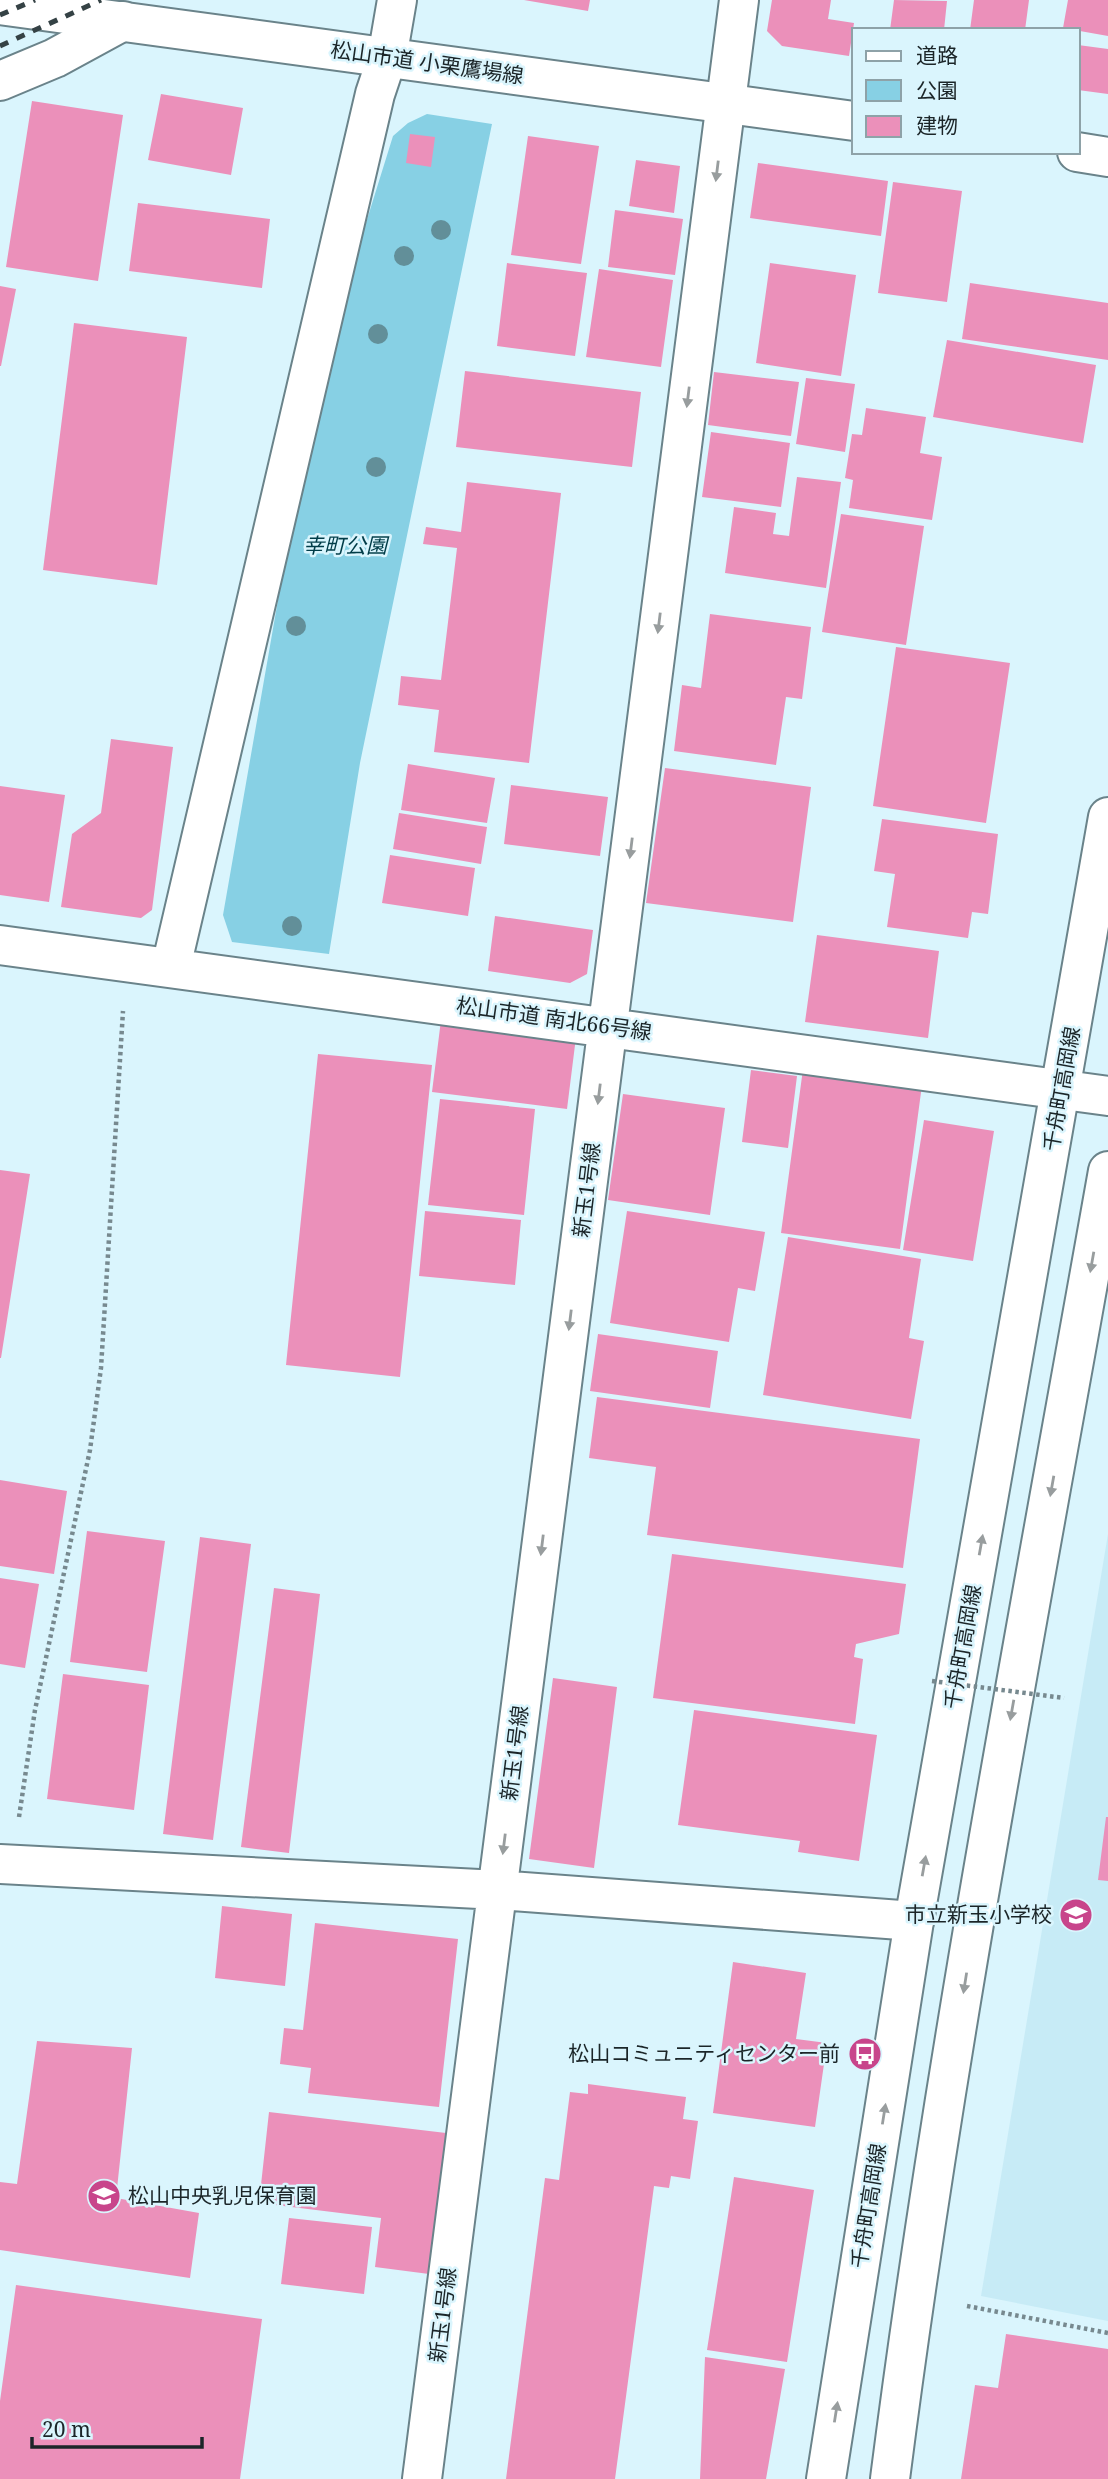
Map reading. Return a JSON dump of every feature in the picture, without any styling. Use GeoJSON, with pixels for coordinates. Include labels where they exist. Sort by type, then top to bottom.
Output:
{"type":"FeatureCollection","features":[{"type":"Feature","properties":{"kind":"street"},"geometry":{"type":"LineString","coordinates":[[170,967],[375,94],[387,58],[397,0]]}},
{"type":"Feature","properties":{"kind":"street","name":"新玉1号線"},"geometry":{"type":"LineString","coordinates":[[422,2479],[739,0]]}},
{"type":"Feature","properties":{"kind":"street","name":"松山市道 小栗鷹場線"},"geometry":{"type":"LineString","coordinates":[[0,5],[852,121]]}},
{"type":"Feature","properties":{"kind":"street"},"geometry":{"type":"LineString","coordinates":[[0,81],[55,58],[123,21]]}},
{"type":"Feature","properties":{"kind":"street"},"geometry":{"type":"LineString","coordinates":[[1080,152],[1108,157]]}},
{"type":"Feature","properties":{"kind":"street","name":"千舟町高岡線"},"geometry":{"type":"LineString","coordinates":[[825,2479],[915,1921],[1063,1088],[1108,817]]}},
{"type":"Feature","properties":{"kind":"street","name":"松山市道 南北66号線"},"geometry":{"type":"LineString","coordinates":[[0,945],[1108,1096]]}},
{"type":"Feature","properties":{"kind":"street"},"geometry":{"type":"LineString","coordinates":[[890,2479],[908,2338],[973,1928],[1108,1171]]}},
{"type":"Feature","properties":{"kind":"street"},"geometry":{"type":"LineString","coordinates":[[6,1865],[498,1890],[915,1921],[973,1928]]}},
{"type":"Feature","properties":{"kind":"path"},"geometry":{"type":"LineString","coordinates":[[6,1865],[35,1710],[90,1450],[101,1368],[126,962]]}},
{"type":"Feature","properties":{"kind":"path"},"geometry":{"type":"LineString","coordinates":[[932,1681],[1064,1698]]}},
{"type":"Feature","properties":{"kind":"path"},"geometry":{"type":"LineString","coordinates":[[967,2306],[1108,2333]]}},
{"type":"Feature","properties":{"kind":"shaded area","name":"市立新玉小学校"},"geometry":{"type":"Polygon","coordinates":[[[1108,1534],[1108,2321],[981,2296],[1108,1534]]]}},
{"type":"Feature","properties":{"kind":"green space","name":"幸町公園"},"geometry":{"type":"Polygon","coordinates":[[[427,114],[492,124],[360,763],[329,954],[232,942],[223,915],[289,537],[328,345],[393,136],[408,123],[427,114]]]}},
{"type":"Feature","properties":{"kind":"building"},"geometry":{"type":"Polygon","coordinates":[[[524,0],[590,0],[588,11],[524,0]]]}},
{"type":"Feature","properties":{"kind":"building"},"geometry":{"type":"Polygon","coordinates":[[[772,0],[831,0],[828,19],[854,23],[849,56],[782,46],[767,31],[772,0]]]}},
{"type":"Feature","properties":{"kind":"building"},"geometry":{"type":"Polygon","coordinates":[[[894,0],[947,1],[944,28],[890,28],[894,0]]]}},
{"type":"Feature","properties":{"kind":"building"},"geometry":{"type":"Polygon","coordinates":[[[974,0],[1029,0],[1025,28],[970,28],[974,0]]]}},
{"type":"Feature","properties":{"kind":"building"},"geometry":{"type":"Polygon","coordinates":[[[1068,0],[1108,0],[1108,36],[1080,31],[1080,28],[1063,28],[1068,0]]]}},
{"type":"Feature","properties":{"kind":"building"},"geometry":{"type":"Polygon","coordinates":[[[1080,45],[1108,49],[1108,94],[1080,90],[1080,45]]]}},
{"type":"Feature","properties":{"kind":"building"},"geometry":{"type":"Polygon","coordinates":[[[161,94],[243,108],[231,175],[148,160],[161,94]]]}},
{"type":"Feature","properties":{"kind":"building"},"geometry":{"type":"Polygon","coordinates":[[[32,101],[123,115],[98,281],[6,267],[32,101]]]}},
{"type":"Feature","properties":{"kind":"building"},"geometry":{"type":"Polygon","coordinates":[[[410,134],[435,137],[431,167],[406,163],[410,134]]]}},
{"type":"Feature","properties":{"kind":"building"},"geometry":{"type":"Polygon","coordinates":[[[528,136],[599,146],[581,264],[511,255],[528,136]]]}},
{"type":"Feature","properties":{"kind":"building"},"geometry":{"type":"Polygon","coordinates":[[[636,160],[680,166],[674,213],[629,206],[636,160]]]}},
{"type":"Feature","properties":{"kind":"building"},"geometry":{"type":"Polygon","coordinates":[[[758,163],[888,181],[881,236],[750,218],[758,163]]]}},
{"type":"Feature","properties":{"kind":"building"},"geometry":{"type":"Polygon","coordinates":[[[893,182],[962,191],[947,302],[878,293],[893,182]]]}},
{"type":"Feature","properties":{"kind":"building"},"geometry":{"type":"Polygon","coordinates":[[[138,203],[270,219],[262,288],[129,271],[138,203]]]}},
{"type":"Feature","properties":{"kind":"building"},"geometry":{"type":"Polygon","coordinates":[[[615,210],[683,219],[675,275],[608,267],[615,210]]]}},
{"type":"Feature","properties":{"kind":"building"},"geometry":{"type":"Polygon","coordinates":[[[507,263],[587,273],[575,356],[497,346],[507,263]]]}},
{"type":"Feature","properties":{"kind":"building"},"geometry":{"type":"Polygon","coordinates":[[[770,263],[856,275],[841,376],[756,363],[770,263]]]}},
{"type":"Feature","properties":{"kind":"building"},"geometry":{"type":"Polygon","coordinates":[[[599,269],[673,280],[661,367],[586,357],[599,269]]]}},
{"type":"Feature","properties":{"kind":"building"},"geometry":{"type":"Polygon","coordinates":[[[970,283],[1108,303],[1108,360],[962,339],[970,283]]]}},
{"type":"Feature","properties":{"kind":"building"},"geometry":{"type":"Polygon","coordinates":[[[0,286],[16,289],[1,366],[0,366],[0,286]]]}},
{"type":"Feature","properties":{"kind":"building"},"geometry":{"type":"Polygon","coordinates":[[[74,323],[187,337],[157,585],[43,570],[74,323]]]}},
{"type":"Feature","properties":{"kind":"building"},"geometry":{"type":"Polygon","coordinates":[[[947,340],[1096,365],[1083,443],[933,417],[947,340]]]}},
{"type":"Feature","properties":{"kind":"building"},"geometry":{"type":"Polygon","coordinates":[[[465,371],[641,392],[632,467],[456,447],[465,371]]]}},
{"type":"Feature","properties":{"kind":"building"},"geometry":{"type":"Polygon","coordinates":[[[714,372],[799,382],[791,436],[708,425],[714,372]]]}},
{"type":"Feature","properties":{"kind":"building"},"geometry":{"type":"Polygon","coordinates":[[[806,378],[855,384],[845,452],[796,444],[806,378]]]}},
{"type":"Feature","properties":{"kind":"building"},"geometry":{"type":"Polygon","coordinates":[[[866,408],[926,417],[920,453],[942,457],[932,520],[849,508],[853,480],[845,478],[852,434],[862,435],[866,408]]]}},
{"type":"Feature","properties":{"kind":"building"},"geometry":{"type":"Polygon","coordinates":[[[711,432],[790,443],[781,507],[702,497],[711,432]]]}},
{"type":"Feature","properties":{"kind":"building"},"geometry":{"type":"Polygon","coordinates":[[[797,477],[841,482],[826,588],[725,573],[734,507],[776,513],[773,534],[789,536],[797,477]]]}},
{"type":"Feature","properties":{"kind":"building"},"geometry":{"type":"Polygon","coordinates":[[[467,482],[561,493],[529,763],[434,752],[439,710],[398,705],[401,676],[441,680],[457,548],[423,544],[426,527],[461,532],[467,482]]]}},
{"type":"Feature","properties":{"kind":"building"},"geometry":{"type":"Polygon","coordinates":[[[841,514],[924,526],[906,645],[822,632],[841,514]]]}},
{"type":"Feature","properties":{"kind":"building"},"geometry":{"type":"Polygon","coordinates":[[[710,614],[811,627],[802,699],[786,697],[776,765],[674,751],[682,685],[701,688],[710,614]]]}},
{"type":"Feature","properties":{"kind":"building"},"geometry":{"type":"Polygon","coordinates":[[[896,647],[1010,663],[986,823],[873,806],[896,647]]]}},
{"type":"Feature","properties":{"kind":"building"},"geometry":{"type":"Polygon","coordinates":[[[111,739],[173,747],[152,910],[141,918],[61,907],[72,834],[101,813],[111,739]]]}},
{"type":"Feature","properties":{"kind":"building"},"geometry":{"type":"Polygon","coordinates":[[[408,764],[495,778],[487,823],[401,810],[408,764]]]}},
{"type":"Feature","properties":{"kind":"building"},"geometry":{"type":"Polygon","coordinates":[[[665,768],[811,787],[793,922],[646,903],[665,768]]]}},
{"type":"Feature","properties":{"kind":"building"},"geometry":{"type":"Polygon","coordinates":[[[511,785],[608,797],[600,856],[504,844],[511,785]]]}},
{"type":"Feature","properties":{"kind":"building"},"geometry":{"type":"Polygon","coordinates":[[[0,786],[65,795],[49,902],[0,895],[0,786]]]}},
{"type":"Feature","properties":{"kind":"building"},"geometry":{"type":"Polygon","coordinates":[[[399,813],[487,827],[481,864],[393,849],[399,813]]]}},
{"type":"Feature","properties":{"kind":"building"},"geometry":{"type":"Polygon","coordinates":[[[882,819],[998,834],[988,914],[972,912],[968,938],[887,927],[895,874],[874,871],[882,819]]]}},
{"type":"Feature","properties":{"kind":"building"},"geometry":{"type":"Polygon","coordinates":[[[390,855],[475,868],[468,916],[382,903],[390,855]]]}},
{"type":"Feature","properties":{"kind":"building"},"geometry":{"type":"Polygon","coordinates":[[[495,916],[593,930],[587,974],[570,983],[488,971],[495,916]]]}},
{"type":"Feature","properties":{"kind":"building"},"geometry":{"type":"Polygon","coordinates":[[[817,935],[939,951],[928,1038],[805,1022],[817,935]]]}},
{"type":"Feature","properties":{"kind":"building"},"geometry":{"type":"Polygon","coordinates":[[[442,1012],[577,1029],[567,1109],[432,1092],[442,1012]]]}},
{"type":"Feature","properties":{"kind":"building"},"geometry":{"type":"Polygon","coordinates":[[[318,1054],[432,1065],[400,1377],[286,1365],[318,1054]]]}},
{"type":"Feature","properties":{"kind":"building"},"geometry":{"type":"Polygon","coordinates":[[[803,1069],[922,1085],[900,1249],[781,1233],[803,1069]]]}},
{"type":"Feature","properties":{"kind":"building"},"geometry":{"type":"Polygon","coordinates":[[[751,1070],[797,1076],[788,1148],[742,1142],[751,1070]]]}},
{"type":"Feature","properties":{"kind":"building"},"geometry":{"type":"Polygon","coordinates":[[[623,1094],[725,1108],[710,1215],[608,1200],[623,1094]]]}},
{"type":"Feature","properties":{"kind":"building"},"geometry":{"type":"Polygon","coordinates":[[[440,1099],[535,1109],[524,1215],[428,1205],[440,1099]]]}},
{"type":"Feature","properties":{"kind":"building"},"geometry":{"type":"Polygon","coordinates":[[[924,1120],[994,1131],[973,1261],[903,1250],[924,1120]]]}},
{"type":"Feature","properties":{"kind":"building"},"geometry":{"type":"Polygon","coordinates":[[[0,1170],[30,1174],[1,1358],[0,1358],[0,1170]]]}},
{"type":"Feature","properties":{"kind":"building"},"geometry":{"type":"Polygon","coordinates":[[[425,1211],[521,1220],[515,1285],[419,1276],[425,1211]]]}},
{"type":"Feature","properties":{"kind":"building"},"geometry":{"type":"Polygon","coordinates":[[[627,1211],[765,1232],[755,1291],[738,1288],[729,1342],[610,1323],[627,1211]]]}},
{"type":"Feature","properties":{"kind":"building"},"geometry":{"type":"Polygon","coordinates":[[[788,1237],[921,1259],[909,1338],[924,1341],[911,1419],[763,1395],[788,1237]]]}},
{"type":"Feature","properties":{"kind":"building"},"geometry":{"type":"Polygon","coordinates":[[[598,1334],[718,1351],[710,1408],[590,1391],[598,1334]]]}},
{"type":"Feature","properties":{"kind":"building"},"geometry":{"type":"Polygon","coordinates":[[[597,1397],[920,1439],[903,1568],[647,1535],[656,1467],[589,1458],[597,1397]]]}},
{"type":"Feature","properties":{"kind":"building"},"geometry":{"type":"Polygon","coordinates":[[[0,1480],[67,1491],[54,1574],[0,1566],[0,1480]]]}},
{"type":"Feature","properties":{"kind":"building"},"geometry":{"type":"Polygon","coordinates":[[[87,1531],[165,1541],[147,1672],[70,1662],[87,1531]]]}},
{"type":"Feature","properties":{"kind":"building"},"geometry":{"type":"Polygon","coordinates":[[[200,1537],[251,1544],[213,1840],[163,1834],[200,1537]]]}},
{"type":"Feature","properties":{"kind":"building"},"geometry":{"type":"Polygon","coordinates":[[[672,1554],[906,1584],[899,1634],[856,1644],[854,1657],[863,1659],[855,1724],[653,1698],[672,1554]]]}},
{"type":"Feature","properties":{"kind":"building"},"geometry":{"type":"Polygon","coordinates":[[[0,1578],[39,1584],[25,1668],[0,1664],[0,1578]]]}},
{"type":"Feature","properties":{"kind":"building"},"geometry":{"type":"Polygon","coordinates":[[[274,1588],[320,1594],[289,1853],[241,1847],[274,1588]]]}},
{"type":"Feature","properties":{"kind":"building"},"geometry":{"type":"Polygon","coordinates":[[[63,1674],[149,1685],[134,1810],[47,1799],[63,1674]]]}},
{"type":"Feature","properties":{"kind":"building"},"geometry":{"type":"Polygon","coordinates":[[[553,1678],[617,1687],[594,1868],[529,1859],[553,1678]]]}},
{"type":"Feature","properties":{"kind":"building"},"geometry":{"type":"Polygon","coordinates":[[[694,1710],[877,1735],[859,1861],[798,1852],[800,1841],[678,1825],[694,1710]]]}},
{"type":"Feature","properties":{"kind":"building"},"geometry":{"type":"Polygon","coordinates":[[[1108,1817],[1108,1881],[1098,1880],[1108,1817]]]}},
{"type":"Feature","properties":{"kind":"building"},"geometry":{"type":"Polygon","coordinates":[[[222,1906],[292,1914],[285,1986],[215,1978],[222,1906]]]}},
{"type":"Feature","properties":{"kind":"building"},"geometry":{"type":"Polygon","coordinates":[[[315,1923],[458,1939],[439,2107],[308,2093],[311,2068],[280,2064],[284,2028],[303,2030],[315,1923]]]}},
{"type":"Feature","properties":{"kind":"building"},"geometry":{"type":"Polygon","coordinates":[[[733,1962],[806,1973],[796,2039],[827,2043],[815,2127],[713,2113],[733,1962]]]}},
{"type":"Feature","properties":{"kind":"building"},"geometry":{"type":"Polygon","coordinates":[[[37,2041],[132,2048],[116,2198],[199,2213],[190,2278],[0,2250],[0,2182],[17,2184],[37,2041]]]}},
{"type":"Feature","properties":{"kind":"building"},"geometry":{"type":"Polygon","coordinates":[[[588,2084],[686,2097],[683,2119],[698,2121],[690,2179],[671,2176],[669,2188],[654,2186],[615,2479],[506,2479],[545,2178],[559,2180],[570,2092],[588,2094],[588,2084]]]}},
{"type":"Feature","properties":{"kind":"building"},"geometry":{"type":"Polygon","coordinates":[[[269,2112],[446,2133],[429,2274],[375,2267],[381,2218],[259,2203],[269,2112]]]}},
{"type":"Feature","properties":{"kind":"building"},"geometry":{"type":"Polygon","coordinates":[[[734,2177],[814,2190],[787,2362],[707,2350],[734,2177]]]}},
{"type":"Feature","properties":{"kind":"building"},"geometry":{"type":"Polygon","coordinates":[[[289,2218],[372,2227],[364,2294],[281,2284],[289,2218]]]}},
{"type":"Feature","properties":{"kind":"building"},"geometry":{"type":"Polygon","coordinates":[[[16,2285],[262,2319],[240,2479],[0,2479],[0,2401],[16,2285]]]}},
{"type":"Feature","properties":{"kind":"building"},"geometry":{"type":"Polygon","coordinates":[[[1006,2334],[1108,2349],[1108,2479],[961,2479],[975,2385],[998,2388],[1006,2334]]]}},
{"type":"Feature","properties":{"kind":"building"},"geometry":{"type":"Polygon","coordinates":[[[705,2357],[785,2369],[766,2479],[700,2479],[705,2357]]]}},
{"type":"Feature","properties":{"kind":"railway"},"geometry":{"type":"LineString","coordinates":[[0,15],[35,0]]}},
{"type":"Feature","properties":{"kind":"railway"},"geometry":{"type":"LineString","coordinates":[[0,46],[101,0]]}},
{"type":"Feature","properties":{"kind":"place","name":"市立新玉小学校"},"geometry":{"type":"Point","coordinates":[1076,1915]}},
{"type":"Feature","properties":{"kind":"place","name":"松山コミュニティセンター前"},"geometry":{"type":"Point","coordinates":[865,2054]}},
{"type":"Feature","properties":{"kind":"place","name":"松山中央乳児保育園"},"geometry":{"type":"Point","coordinates":[104,2196]}}]}
